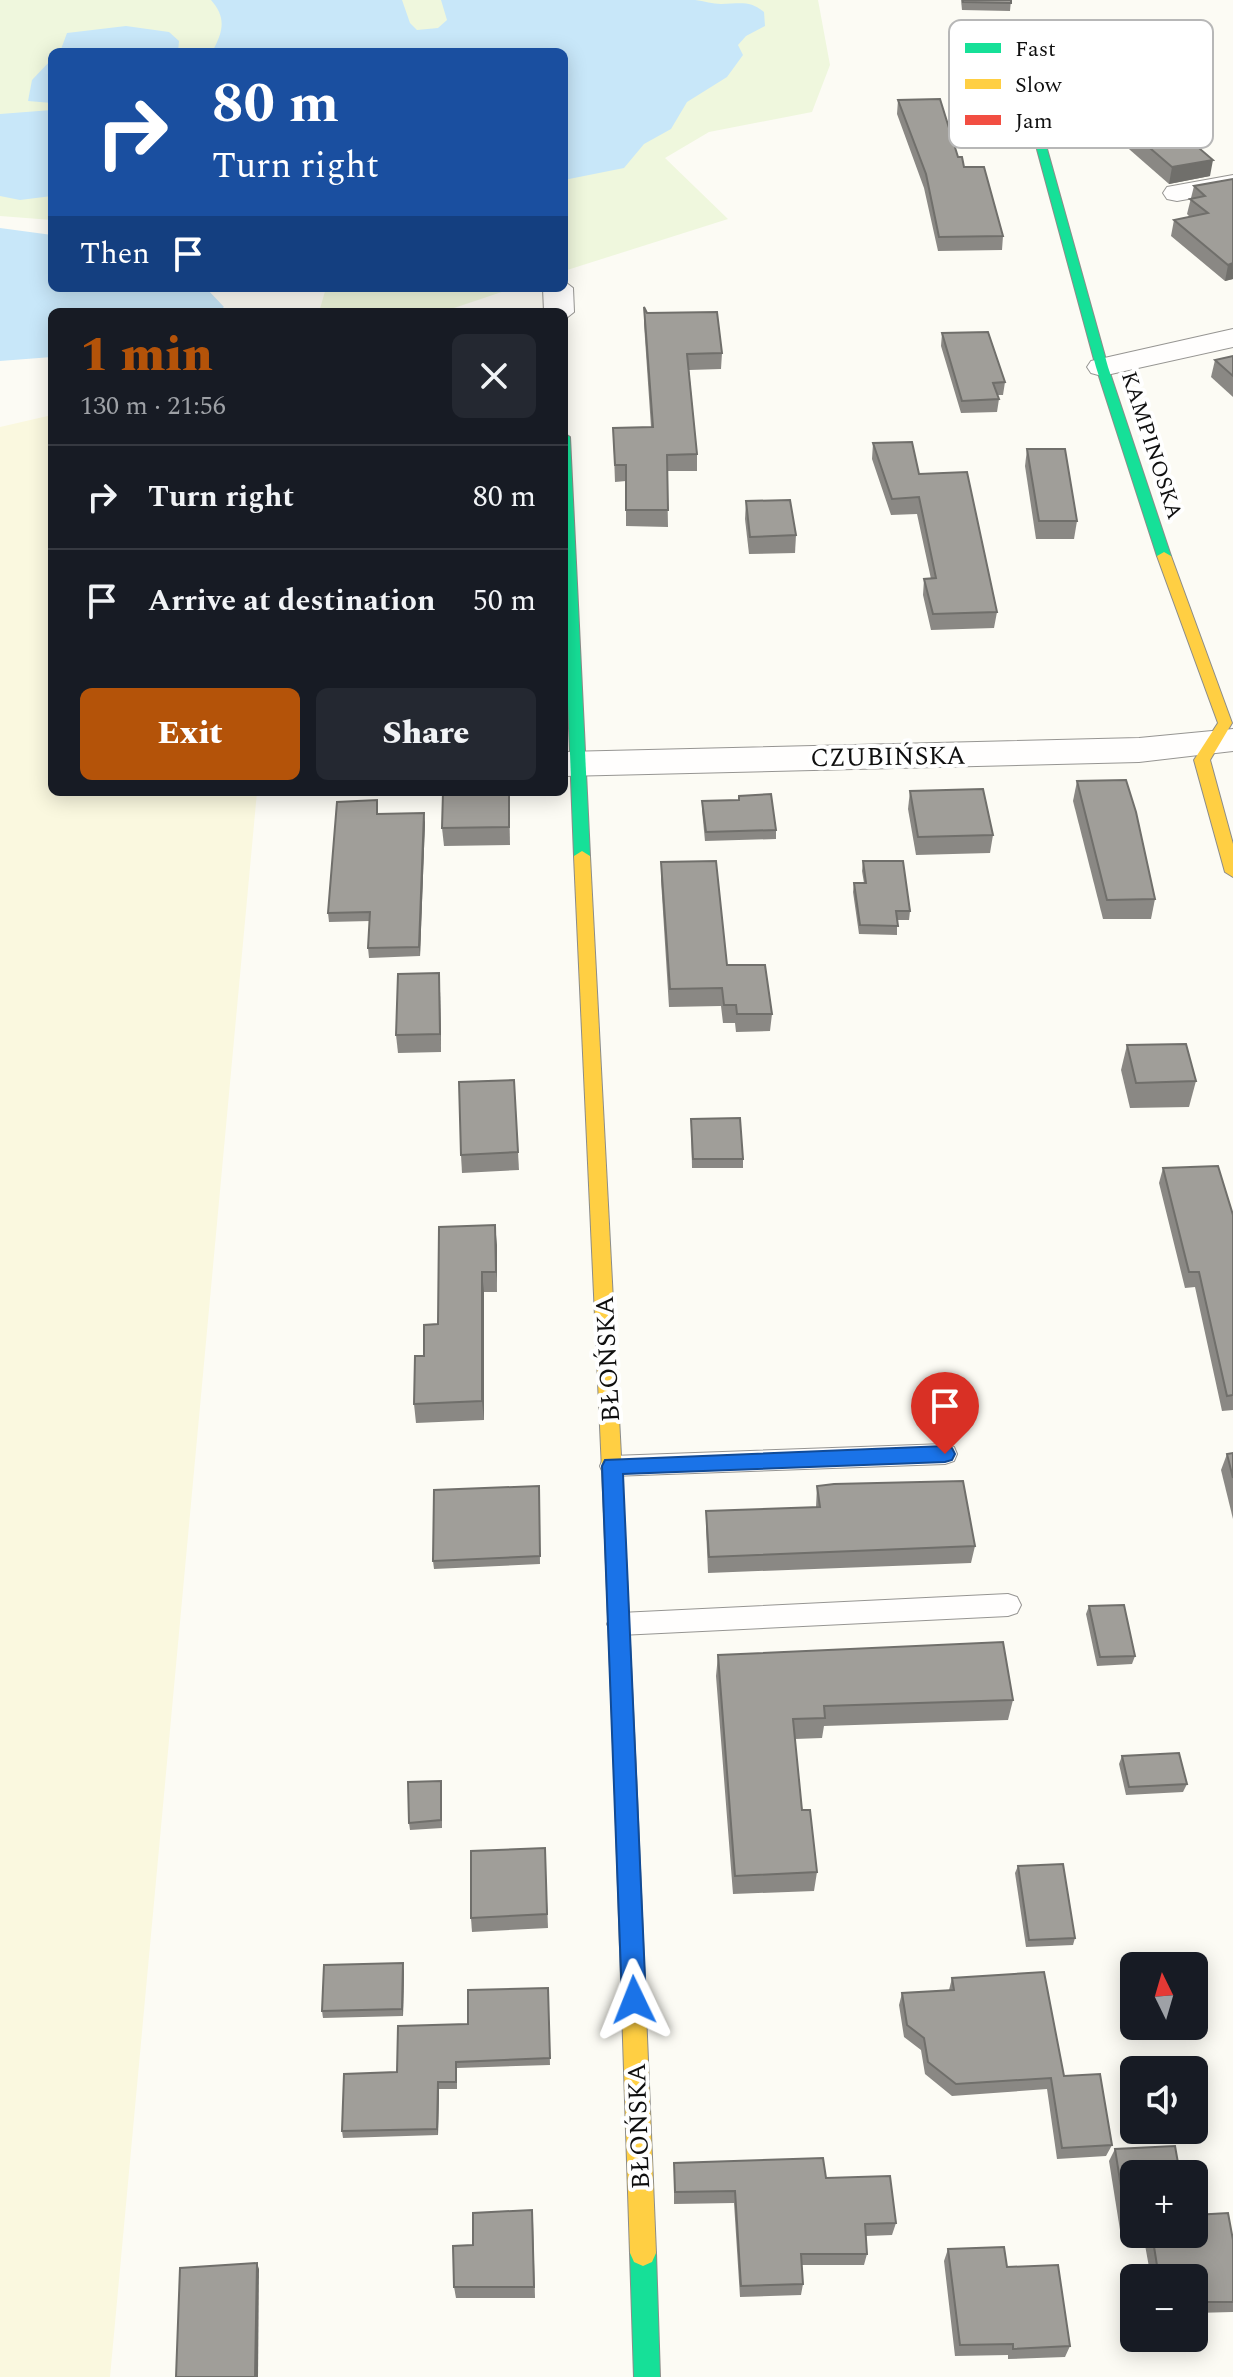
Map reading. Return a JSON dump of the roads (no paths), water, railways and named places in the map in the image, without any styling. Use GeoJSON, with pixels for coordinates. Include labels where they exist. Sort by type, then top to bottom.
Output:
{"type":"FeatureCollection","features":[{"type":"Feature","properties":{"kind":"street","name":"KAMPINOSKA"},"geometry":{"type":"LineString","coordinates":[[1042,148],[1102,367],[1176,591],[1225,723],[1222,741],[1202,760],[1233,872]]}},
{"type":"Feature","properties":{"kind":"street"},"geometry":{"type":"LineString","coordinates":[[1177,193],[1233,183]]}},
{"type":"Feature","properties":{"kind":"street"},"geometry":{"type":"LineString","coordinates":[[1102,367],[1233,338]]}},
{"type":"Feature","properties":{"kind":"street","name":"BŁOŃSKA"},"geometry":{"type":"LineString","coordinates":[[568,655],[570,764],[620,1624],[647,2377]]}},
{"type":"Feature","properties":{"kind":"street","name":"CZUBIŃSKA"},"geometry":{"type":"LineString","coordinates":[[570,764],[1139,750],[1222,741]]}},
{"type":"Feature","properties":{"kind":"lane"},"geometry":{"type":"LineString","coordinates":[[612,1466],[945,1454]]}},
{"type":"Feature","properties":{"kind":"lane"},"geometry":{"type":"LineString","coordinates":[[620,1624],[1008,1605]]}},
{"type":"Feature","properties":{"kind":"water"},"geometry":{"type":"Polygon","coordinates":[[[211,0],[402,0],[410,23],[417,30],[438,28],[447,20],[441,0],[695,0],[754,6],[764,12],[765,26],[746,36],[738,45],[743,55],[727,77],[687,102],[671,129],[644,144],[624,168],[568,179],[568,48],[214,48],[222,25],[211,0]]]}},
{"type":"Feature","properties":{"kind":"water"},"geometry":{"type":"Polygon","coordinates":[[[126,26],[169,32],[179,41],[178,48],[61,48],[67,33],[126,26]]]}},
{"type":"Feature","properties":{"kind":"water"},"geometry":{"type":"Polygon","coordinates":[[[48,63],[48,103],[28,101],[32,80],[48,63]]]}},
{"type":"Feature","properties":{"kind":"water"},"geometry":{"type":"Polygon","coordinates":[[[48,110],[48,196],[20,200],[0,196],[0,114],[48,110]]]}},
{"type":"Feature","properties":{"kind":"water"},"geometry":{"type":"Polygon","coordinates":[[[0,228],[48,234],[48,292],[210,292],[224,307],[48,308],[48,357],[0,361],[0,228]]]}}]}
